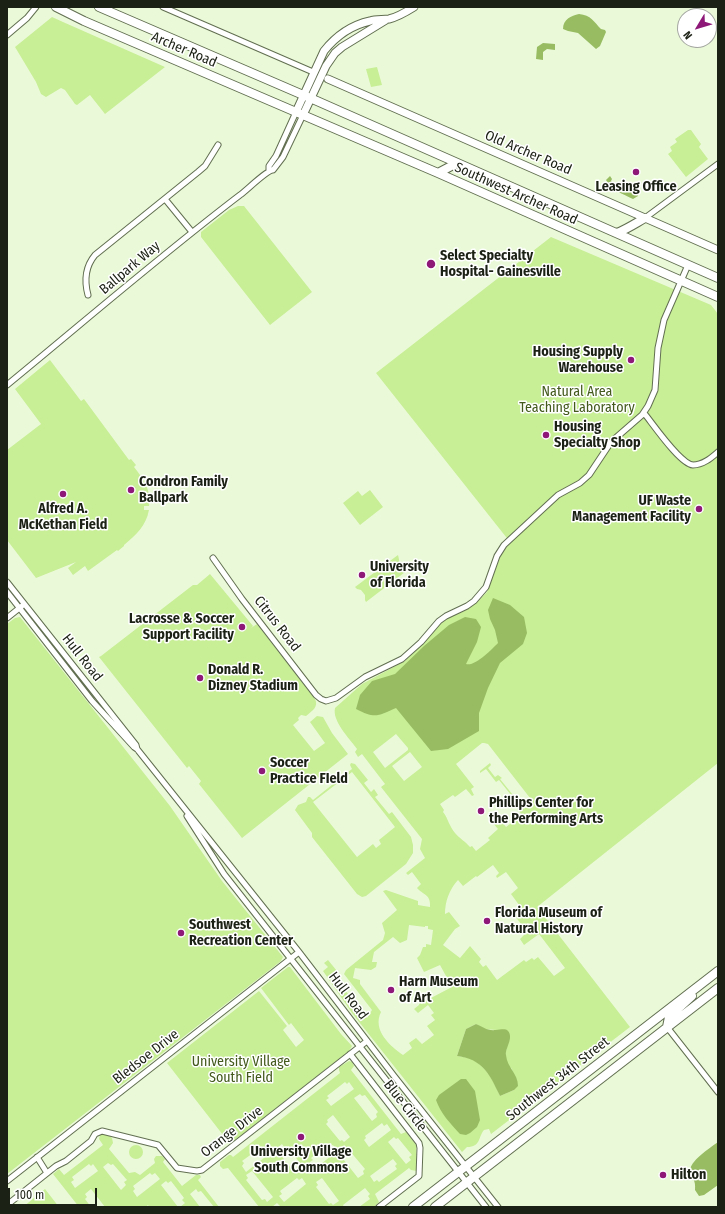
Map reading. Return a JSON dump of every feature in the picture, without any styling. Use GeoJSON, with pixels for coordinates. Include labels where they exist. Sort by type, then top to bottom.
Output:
{"type":"FeatureCollection","features":[{"type":"Feature","properties":{"kind":"main road","name":"Archer Road"},"geometry":{"type":"LineString","coordinates":[[56,7],[84,21],[300,113]]}},
{"type":"Feature","properties":{"kind":"main road","name":"Archer Road"},"geometry":{"type":"LineString","coordinates":[[99,7],[311,99]]}},
{"type":"Feature","properties":{"kind":"main road","name":"Southwest Archer Road"},"geometry":{"type":"LineString","coordinates":[[311,99],[718,278]]}},
{"type":"Feature","properties":{"kind":"main road","name":"Southwest Archer Road"},"geometry":{"type":"LineString","coordinates":[[300,113],[718,297]]}},
{"type":"Feature","properties":{"kind":"main road"},"geometry":{"type":"LineString","coordinates":[[438,173],[457,163]]}},
{"type":"Feature","properties":{"kind":"main road"},"geometry":{"type":"LineString","coordinates":[[617,233],[627,230],[645,218]]}},
{"type":"Feature","properties":{"kind":"main road","name":"Southwest 34th Street"},"geometry":{"type":"LineString","coordinates":[[413,1207],[718,971]]}},
{"type":"Feature","properties":{"kind":"main road"},"geometry":{"type":"LineString","coordinates":[[668,1027],[668,1017],[690,999],[698,986]]}},
{"type":"Feature","properties":{"kind":"main road","name":"Southwest 34th Street"},"geometry":{"type":"LineString","coordinates":[[435,1207],[718,988]]}},
{"type":"Feature","properties":{"kind":"street"},"geometry":{"type":"LineString","coordinates":[[7,35],[27,18],[36,7]]}},
{"type":"Feature","properties":{"kind":"street"},"geometry":{"type":"LineString","coordinates":[[163,7],[313,72]]}},
{"type":"Feature","properties":{"kind":"street"},"geometry":{"type":"LineString","coordinates":[[300,113],[311,99],[330,59],[342,47],[388,19],[402,14],[414,7]]}},
{"type":"Feature","properties":{"kind":"street"},"geometry":{"type":"LineString","coordinates":[[300,113],[303,95],[313,72],[324,51],[338,36],[354,26],[371,20],[388,19]]}},
{"type":"Feature","properties":{"kind":"street"},"geometry":{"type":"LineString","coordinates":[[317,85],[328,79],[325,68]]}},
{"type":"Feature","properties":{"kind":"street","name":"Old Archer Road"},"geometry":{"type":"LineString","coordinates":[[328,79],[718,250]]}},
{"type":"Feature","properties":{"kind":"street","name":"Ballpark Way"},"geometry":{"type":"LineString","coordinates":[[269,170],[269,166],[300,113]]}},
{"type":"Feature","properties":{"kind":"street","name":"Ballpark Way"},"geometry":{"type":"LineString","coordinates":[[7,385],[192,232],[250,188],[269,170],[273,170],[283,157],[300,113]]}},
{"type":"Feature","properties":{"kind":"street"},"geometry":{"type":"LineString","coordinates":[[88,295],[86,274],[88,265],[95,255],[205,166],[218,145]]}},
{"type":"Feature","properties":{"kind":"street"},"geometry":{"type":"LineString","coordinates":[[645,218],[718,164]]}},
{"type":"Feature","properties":{"kind":"street"},"geometry":{"type":"LineString","coordinates":[[165,199],[192,232]]}},
{"type":"Feature","properties":{"kind":"street"},"geometry":{"type":"LineString","coordinates":[[688,265],[664,320],[657,355],[655,390],[644,412],[678,456],[687,463],[699,464],[707,461],[718,452]]}},
{"type":"Feature","properties":{"kind":"street","name":"Citrus Road"},"geometry":{"type":"LineString","coordinates":[[213,558],[242,599],[316,695],[326,701],[336,698],[365,676],[402,658],[418,644],[439,621],[474,601],[486,587],[497,556],[503,546],[558,495],[580,483],[587,477],[594,470],[611,442],[644,412]]}},
{"type":"Feature","properties":{"kind":"street","name":"Hull Road"},"geometry":{"type":"LineString","coordinates":[[7,582],[136,745],[137,749]]}},
{"type":"Feature","properties":{"kind":"street","name":"Hull Road"},"geometry":{"type":"LineString","coordinates":[[7,592],[92,701],[137,749],[202,830],[498,1207]]}},
{"type":"Feature","properties":{"kind":"street"},"geometry":{"type":"LineString","coordinates":[[7,618],[25,604]]}},
{"type":"Feature","properties":{"kind":"street","name":"Hull Road"},"geometry":{"type":"LineString","coordinates":[[177,800],[224,874],[486,1207]]}},
{"type":"Feature","properties":{"kind":"street","name":"Bledsoe Drive"},"geometry":{"type":"LineString","coordinates":[[7,1181],[299,952]]}},
{"type":"Feature","properties":{"kind":"street"},"geometry":{"type":"LineString","coordinates":[[668,1027],[718,1092]]}},
{"type":"Feature","properties":{"kind":"street","name":"Orange Drive"},"geometry":{"type":"LineString","coordinates":[[7,1205],[47,1173],[91,1141],[95,1134],[103,1131],[158,1145],[177,1168],[202,1170],[367,1041]]}},
{"type":"Feature","properties":{"kind":"street","name":"Blue Circle"},"geometry":{"type":"LineString","coordinates":[[350,1054],[420,1145],[419,1176],[379,1207]]}},
{"type":"Feature","properties":{"kind":"street"},"geometry":{"type":"LineString","coordinates":[[37,1158],[47,1173]]}},
{"type":"Feature","properties":{"kind":"green space"},"geometry":{"type":"Polygon","coordinates":[[[52,17],[165,67],[105,114],[90,95],[77,105],[65,90],[61,88],[46,97],[41,94],[36,82],[15,47],[52,17]]]}},
{"type":"Feature","properties":{"kind":"green space"},"geometry":{"type":"Polygon","coordinates":[[[377,67],[382,85],[371,87],[366,69],[377,67]]]}},
{"type":"Feature","properties":{"kind":"green space"},"geometry":{"type":"Polygon","coordinates":[[[688,130],[691,130],[701,144],[699,147],[708,159],[686,177],[668,154],[672,151],[670,147],[677,142],[675,139],[688,130]]]}},
{"type":"Feature","properties":{"kind":"green space"},"geometry":{"type":"Polygon","coordinates":[[[238,206],[244,206],[312,292],[270,325],[201,237],[201,232],[229,210],[238,206]]]}},
{"type":"Feature","properties":{"kind":"green space","name":"Natural Area Teaching Laboratory"},"geometry":{"type":"Polygon","coordinates":[[[551,237],[711,305],[718,314],[718,763],[537,907],[630,1027],[491,1134],[489,1129],[484,1130],[475,1145],[472,1147],[467,1147],[462,1152],[352,1013],[323,971],[328,967],[324,963],[328,960],[337,971],[333,975],[367,1018],[372,1010],[344,974],[346,970],[383,940],[385,933],[382,923],[397,910],[383,891],[386,890],[418,901],[418,905],[430,907],[430,903],[428,897],[417,888],[421,884],[412,872],[408,875],[406,873],[425,858],[420,849],[422,839],[381,787],[385,784],[362,754],[358,757],[355,752],[357,749],[346,735],[336,718],[335,708],[362,684],[405,661],[441,623],[476,603],[487,592],[501,555],[510,542],[376,373],[551,237]],[[396,734],[373,752],[385,768],[408,750],[408,748],[396,734]],[[484,743],[456,764],[474,787],[471,789],[474,795],[472,796],[466,789],[455,797],[453,795],[440,804],[451,828],[476,851],[490,840],[488,838],[498,829],[492,822],[494,820],[498,825],[502,822],[506,827],[522,815],[514,804],[511,806],[509,804],[515,800],[499,780],[496,782],[486,769],[480,773],[480,771],[490,763],[491,765],[488,768],[495,777],[498,775],[502,778],[500,779],[521,805],[530,798],[488,744],[484,743]],[[410,752],[392,766],[404,781],[422,767],[410,752]],[[493,865],[477,877],[476,876],[463,886],[458,880],[450,892],[445,914],[449,912],[460,926],[455,929],[443,945],[460,958],[470,946],[481,959],[479,962],[483,967],[486,965],[497,980],[524,960],[526,962],[532,958],[534,960],[538,957],[554,976],[565,968],[539,934],[524,945],[520,939],[525,934],[523,931],[525,929],[514,915],[522,909],[511,894],[518,888],[506,872],[497,878],[496,876],[499,873],[493,865]],[[409,925],[407,940],[400,943],[393,937],[374,952],[372,962],[377,962],[376,967],[371,970],[355,968],[353,978],[360,980],[360,984],[381,1012],[379,1025],[384,1037],[403,1055],[412,1048],[409,1043],[416,1038],[422,1044],[434,1035],[427,1026],[435,1020],[431,1015],[434,1013],[428,1005],[418,1013],[414,1009],[419,1005],[420,1000],[427,996],[429,999],[452,987],[440,965],[424,972],[417,958],[423,947],[426,947],[426,944],[431,945],[433,930],[428,929],[428,926],[409,925]],[[476,1024],[466,1029],[457,1056],[470,1058],[481,1065],[492,1079],[500,1096],[514,1090],[512,1069],[506,1058],[506,1049],[510,1036],[496,1030],[484,1029],[476,1024]]]}},
{"type":"Feature","properties":{"kind":"green space"},"geometry":{"type":"Polygon","coordinates":[[[50,360],[81,401],[84,399],[129,460],[131,459],[136,465],[134,467],[148,490],[150,500],[149,506],[144,506],[144,510],[149,510],[146,521],[136,534],[118,551],[117,550],[88,571],[85,566],[73,575],[68,568],[76,562],[36,578],[7,540],[7,450],[41,424],[15,389],[50,360]]]}},
{"type":"Feature","properties":{"kind":"green space"},"geometry":{"type":"Polygon","coordinates":[[[370,490],[383,507],[360,525],[343,503],[358,491],[362,496],[370,490]]]}},
{"type":"Feature","properties":{"kind":"green space"},"geometry":{"type":"Polygon","coordinates":[[[398,555],[400,564],[409,569],[366,602],[365,595],[361,590],[355,587],[398,555]]]}},
{"type":"Feature","properties":{"kind":"green space","name":"Donald R. Dizney Stadium"},"geometry":{"type":"Polygon","coordinates":[[[210,574],[253,626],[251,628],[257,624],[315,699],[316,704],[314,709],[306,716],[301,715],[298,718],[299,720],[293,725],[314,751],[325,743],[310,722],[317,716],[323,717],[332,733],[348,754],[242,838],[199,784],[201,781],[189,766],[187,768],[99,657],[193,585],[197,585],[210,574]]]}},
{"type":"Feature","properties":{"kind":"green space"},"geometry":{"type":"Polygon","coordinates":[[[20,617],[170,806],[222,881],[283,957],[281,961],[7,1174],[7,624],[15,618],[20,617]]]}},
{"type":"Feature","properties":{"kind":"green space"},"geometry":{"type":"Polygon","coordinates":[[[351,763],[355,764],[368,780],[364,783],[371,792],[374,789],[378,795],[375,797],[389,814],[392,812],[411,837],[413,845],[413,853],[406,864],[366,896],[362,897],[357,894],[312,837],[312,833],[295,810],[298,805],[306,802],[308,797],[313,800],[352,769],[350,765],[351,763]],[[352,772],[313,802],[357,857],[373,844],[376,848],[381,844],[379,840],[395,827],[352,772]]]}},
{"type":"Feature","properties":{"kind":"green space","name":"University Village South Field"},"geometry":{"type":"Polygon","coordinates":[[[290,967],[341,1034],[352,1046],[349,1051],[230,1144],[167,1063],[259,991],[287,1026],[283,1030],[296,1047],[304,1040],[291,1023],[289,1025],[261,988],[290,967]]]}},
{"type":"Feature","properties":{"kind":"green space"},"geometry":{"type":"Polygon","coordinates":[[[349,1061],[352,1062],[354,1066],[351,1070],[401,1134],[406,1132],[416,1145],[417,1171],[409,1168],[375,1194],[379,1202],[374,1207],[359,1207],[370,1199],[368,1196],[370,1194],[365,1188],[343,1205],[344,1207],[281,1207],[277,1203],[272,1207],[259,1207],[228,1168],[223,1169],[220,1166],[220,1162],[229,1155],[233,1157],[340,1073],[339,1067],[349,1061]],[[345,1082],[327,1096],[329,1098],[326,1100],[331,1106],[354,1089],[349,1082],[347,1084],[345,1082]],[[360,1094],[354,1098],[372,1121],[377,1117],[376,1114],[378,1112],[365,1095],[362,1096],[360,1094]],[[333,1115],[327,1120],[328,1122],[326,1124],[340,1141],[342,1140],[344,1142],[350,1137],[333,1115]],[[382,1123],[365,1136],[366,1138],[364,1140],[369,1147],[391,1130],[387,1124],[384,1126],[382,1123]],[[394,1137],[388,1142],[406,1164],[411,1160],[409,1157],[412,1155],[398,1138],[396,1139],[394,1137]],[[282,1144],[276,1149],[294,1172],[300,1168],[298,1165],[300,1163],[287,1146],[284,1147],[282,1144]],[[328,1144],[311,1158],[313,1160],[310,1162],[315,1169],[337,1151],[333,1145],[330,1146],[328,1144]],[[260,1148],[242,1161],[244,1163],[242,1166],[246,1172],[269,1154],[264,1148],[262,1150],[260,1148]],[[346,1150],[340,1155],[358,1178],[364,1174],[363,1171],[365,1169],[349,1150],[346,1150]],[[393,1159],[370,1176],[374,1182],[377,1180],[379,1182],[397,1169],[395,1166],[397,1164],[393,1159]],[[252,1171],[246,1175],[248,1178],[246,1180],[262,1200],[265,1199],[267,1202],[273,1197],[252,1171]],[[297,1178],[280,1191],[282,1194],[279,1196],[284,1202],[306,1184],[302,1178],[299,1180],[297,1178]],[[322,1178],[316,1182],[318,1185],[316,1187],[329,1204],[331,1203],[333,1205],[339,1201],[322,1178]]]}},
{"type":"Feature","properties":{"kind":"green space"},"geometry":{"type":"Polygon","coordinates":[[[100,1135],[109,1135],[112,1138],[113,1143],[109,1149],[129,1173],[135,1172],[140,1175],[155,1163],[154,1159],[156,1156],[162,1156],[165,1159],[163,1162],[182,1186],[196,1175],[200,1175],[201,1177],[198,1180],[219,1207],[214,1207],[201,1191],[198,1192],[196,1189],[190,1194],[200,1207],[180,1207],[185,1203],[182,1200],[184,1198],[171,1181],[168,1183],[166,1181],[161,1185],[178,1207],[149,1207],[148,1205],[146,1207],[105,1207],[91,1189],[85,1194],[87,1197],[85,1199],[91,1207],[79,1207],[53,1174],[59,1169],[64,1175],[103,1145],[99,1139],[100,1135]],[[108,1163],[103,1167],[121,1190],[126,1185],[124,1182],[127,1180],[113,1164],[111,1165],[108,1163]],[[89,1164],[72,1177],[74,1180],[71,1182],[75,1188],[98,1171],[93,1164],[91,1166],[89,1164]],[[150,1173],[133,1186],[135,1189],[133,1191],[137,1197],[160,1179],[155,1173],[152,1175],[150,1173]]]}},
{"type":"Feature","properties":{"kind":"green space"},"geometry":{"type":"Polygon","coordinates":[[[133,1145],[139,1145],[143,1149],[143,1155],[139,1159],[133,1159],[129,1155],[129,1149],[133,1145]]]}},
{"type":"Feature","properties":{"kind":"green space"},"geometry":{"type":"Polygon","coordinates":[[[45,1189],[59,1207],[23,1207],[45,1189]]]}},
{"type":"Feature","properties":{"kind":"shaded area"},"geometry":{"type":"Polygon","coordinates":[[[579,14],[589,17],[606,32],[600,46],[596,49],[578,33],[563,29],[566,20],[579,14]]]}},
{"type":"Feature","properties":{"kind":"shaded area"},"geometry":{"type":"Polygon","coordinates":[[[543,43],[555,44],[555,50],[547,49],[543,52],[543,60],[536,59],[537,47],[543,43]]]}},
{"type":"Feature","properties":{"kind":"shaded area"},"geometry":{"type":"Polygon","coordinates":[[[610,176],[612,179],[611,181],[615,186],[617,185],[619,187],[624,183],[636,190],[638,196],[633,199],[614,189],[606,180],[610,176]]]}},
{"type":"Feature","properties":{"kind":"shaded area"},"geometry":{"type":"Polygon","coordinates":[[[493,598],[510,605],[524,617],[527,633],[523,644],[500,663],[488,688],[479,713],[479,731],[448,749],[431,751],[396,708],[376,715],[368,714],[356,709],[360,695],[372,681],[395,674],[424,646],[449,625],[465,617],[476,619],[481,627],[477,642],[466,664],[474,663],[483,657],[498,643],[488,610],[493,598]]]}},
{"type":"Feature","properties":{"kind":"shaded area"},"geometry":{"type":"Polygon","coordinates":[[[476,1024],[490,1030],[502,1029],[508,1031],[510,1034],[506,1055],[508,1064],[518,1081],[518,1086],[514,1090],[500,1096],[493,1081],[479,1064],[457,1056],[466,1029],[476,1024]]]}},
{"type":"Feature","properties":{"kind":"shaded area"},"geometry":{"type":"Polygon","coordinates":[[[461,1079],[466,1079],[475,1091],[480,1120],[477,1127],[466,1135],[460,1134],[449,1122],[440,1110],[436,1100],[439,1095],[461,1079]]]}},
{"type":"Feature","properties":{"kind":"shaded area"},"geometry":{"type":"Polygon","coordinates":[[[718,1142],[718,1185],[704,1195],[699,1196],[695,1190],[690,1172],[691,1168],[696,1159],[718,1142]]]}},
{"type":"Feature","properties":{"kind":"place","name":"Leasing Office"},"geometry":{"type":"Point","coordinates":[636,172]}},
{"type":"Feature","properties":{"kind":"place","name":"Select Specialty Hospital- Gainesville"},"geometry":{"type":"Point","coordinates":[431,264]}},
{"type":"Feature","properties":{"kind":"place","name":"Housing Supply Warehouse"},"geometry":{"type":"Point","coordinates":[631,360]}},
{"type":"Feature","properties":{"kind":"place","name":"Housing Specialty Shop"},"geometry":{"type":"Point","coordinates":[546,435]}},
{"type":"Feature","properties":{"kind":"place","name":"Condron Family Ballpark"},"geometry":{"type":"Point","coordinates":[131,490]}},
{"type":"Feature","properties":{"kind":"place","name":"Alfred A. McKethan Field"},"geometry":{"type":"Point","coordinates":[63,494]}},
{"type":"Feature","properties":{"kind":"place","name":"UF Waste Management Facility"},"geometry":{"type":"Point","coordinates":[699,509]}},
{"type":"Feature","properties":{"kind":"place","name":"University of Florida"},"geometry":{"type":"Point","coordinates":[362,575]}},
{"type":"Feature","properties":{"kind":"place","name":"Lacrosse & Soccer Support Facility"},"geometry":{"type":"Point","coordinates":[242,627]}},
{"type":"Feature","properties":{"kind":"place","name":"Donald R. Dizney Stadium"},"geometry":{"type":"Point","coordinates":[200,678]}},
{"type":"Feature","properties":{"kind":"place","name":"Soccer Practice FIeld"},"geometry":{"type":"Point","coordinates":[262,771]}},
{"type":"Feature","properties":{"kind":"place","name":"Phillips Center for the Performing Arts"},"geometry":{"type":"Point","coordinates":[481,811]}},
{"type":"Feature","properties":{"kind":"place","name":"Florida Museum of Natural History"},"geometry":{"type":"Point","coordinates":[487,921]}},
{"type":"Feature","properties":{"kind":"place","name":"Southwest Recreation Center"},"geometry":{"type":"Point","coordinates":[181,933]}},
{"type":"Feature","properties":{"kind":"place","name":"Harn Museum of Art"},"geometry":{"type":"Point","coordinates":[391,990]}},
{"type":"Feature","properties":{"kind":"place","name":"University Village South Commons"},"geometry":{"type":"Point","coordinates":[301,1137]}},
{"type":"Feature","properties":{"kind":"place","name":"Hilton"},"geometry":{"type":"Point","coordinates":[663,1175]}}]}
